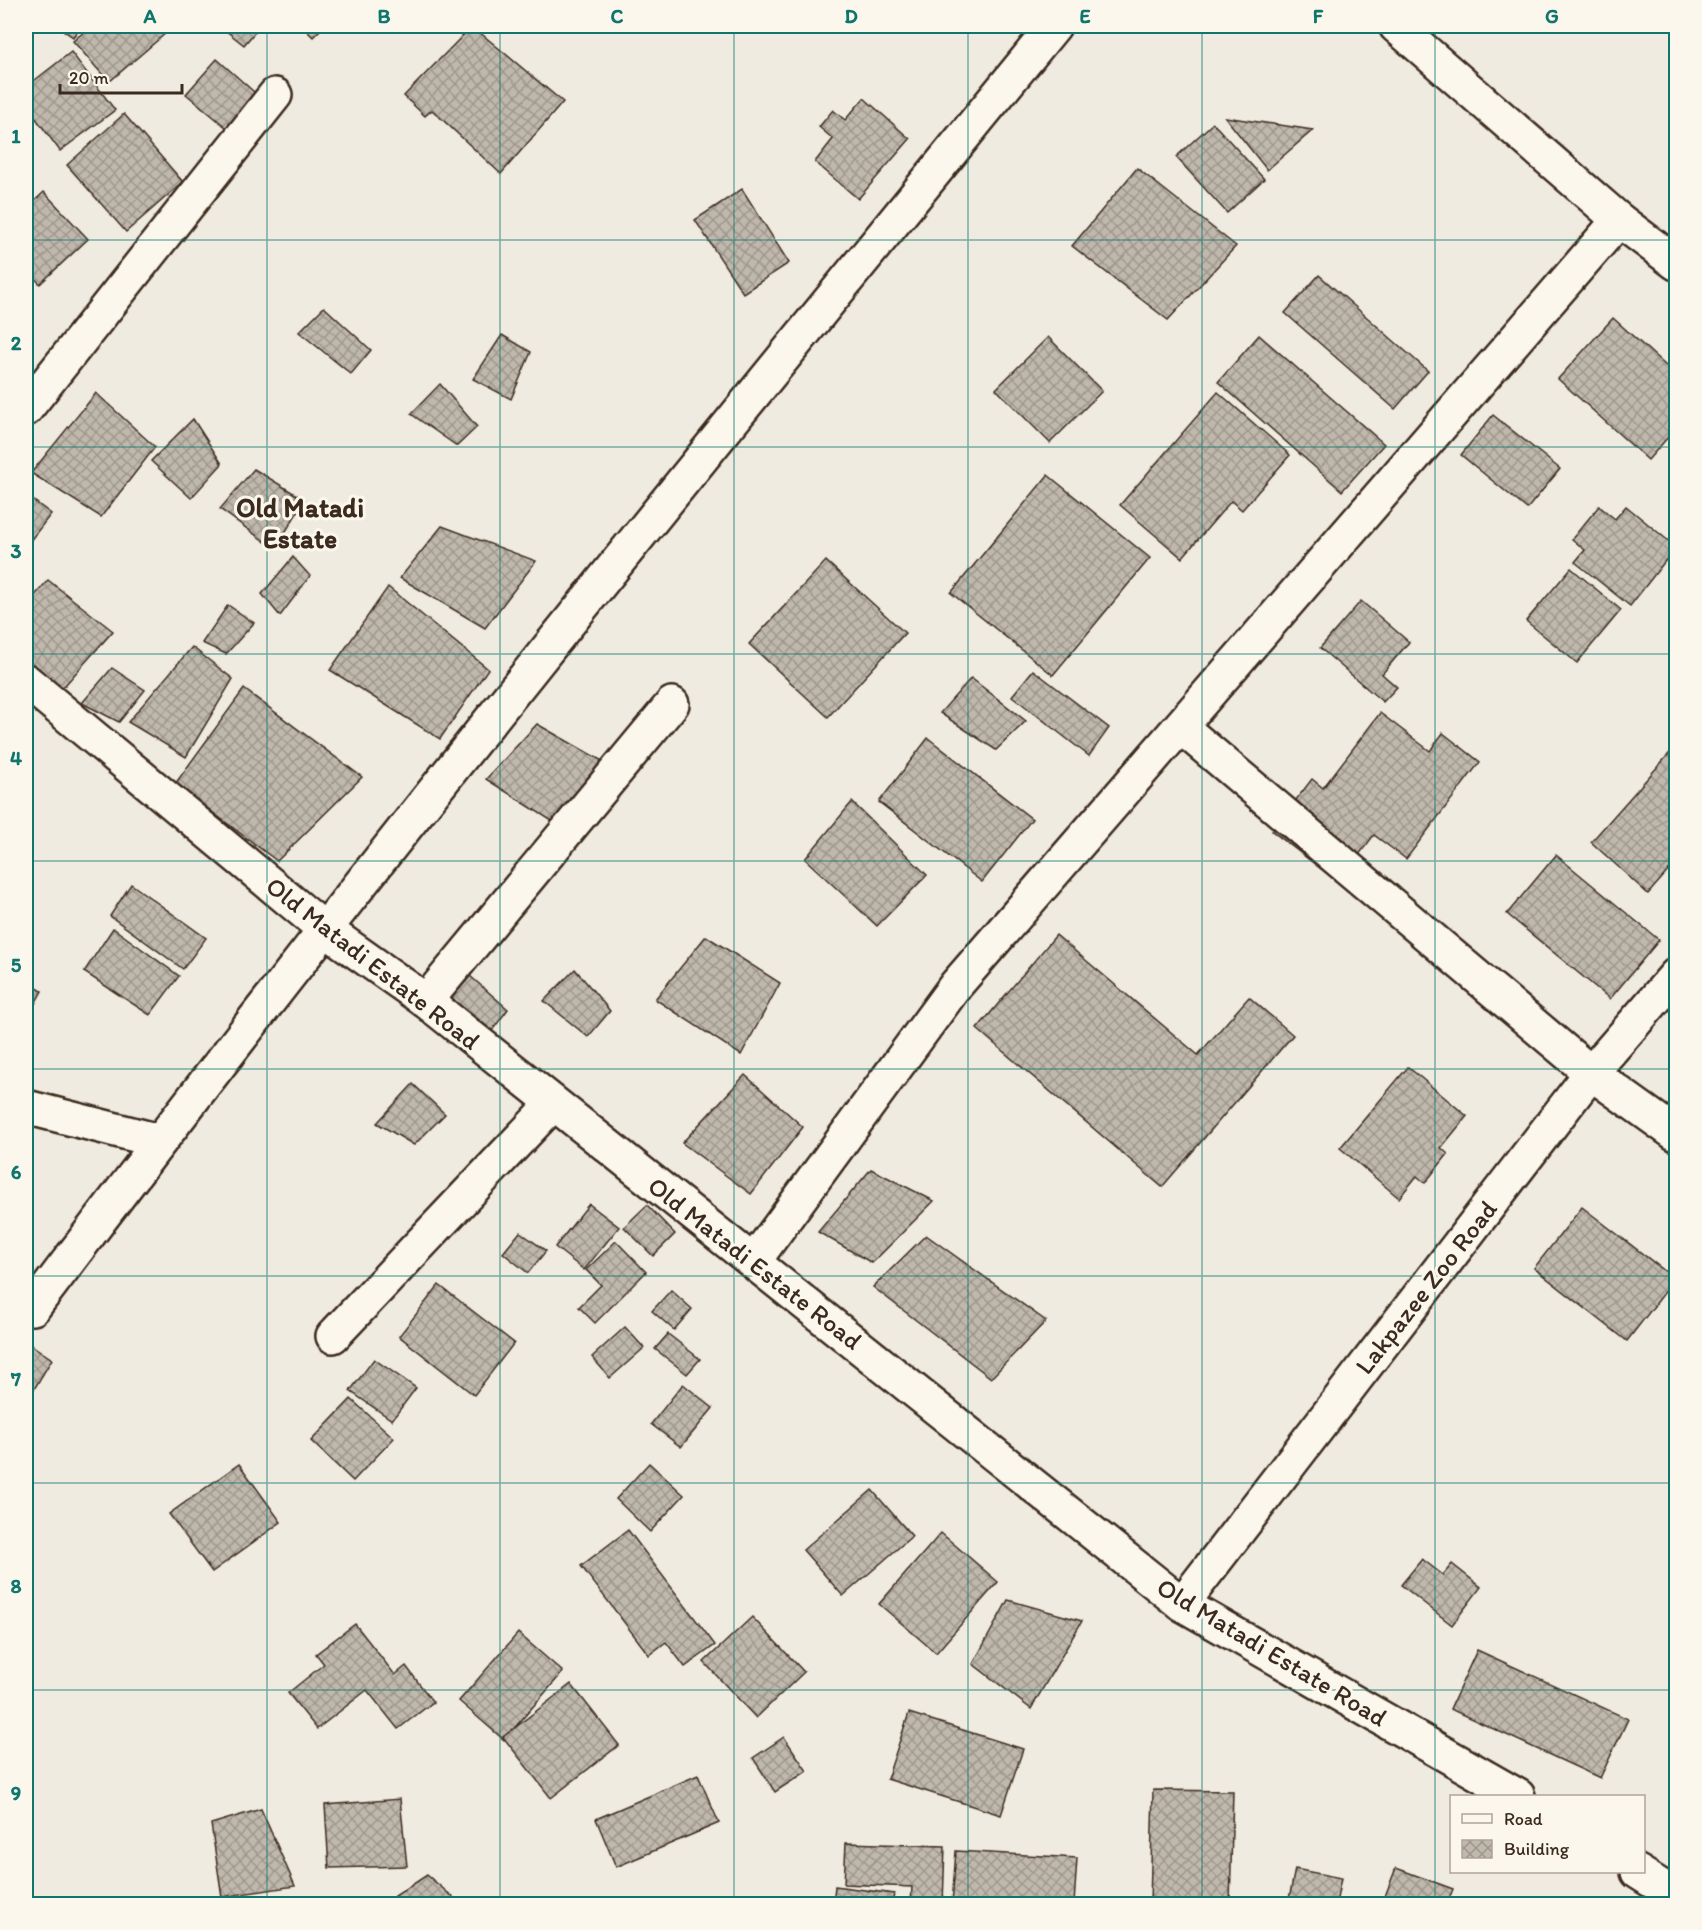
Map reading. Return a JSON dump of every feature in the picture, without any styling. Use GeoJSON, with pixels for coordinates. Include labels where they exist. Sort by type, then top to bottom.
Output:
{"type":"FeatureCollection","features":[{"type":"Feature","properties":{"kind":"street"},"geometry":{"type":"LineString","coordinates":[[33,1308],[323,928],[606,574],[1054,26]]}},
{"type":"Feature","properties":{"kind":"street"},"geometry":{"type":"LineString","coordinates":[[1396,26],[1619,220],[1677,263]]}},
{"type":"Feature","properties":{"kind":"street"},"geometry":{"type":"LineString","coordinates":[[26,409],[276,95]]}},
{"type":"Feature","properties":{"kind":"street"},"geometry":{"type":"LineString","coordinates":[[754,1261],[956,985],[1619,220]]}},
{"type":"Feature","properties":{"kind":"street","name":"Old Matadi Estate Road"},"geometry":{"type":"LineString","coordinates":[[26,681],[323,928],[426,1001],[1182,1604],[1515,1795]]}},
{"type":"Feature","properties":{"kind":"street"},"geometry":{"type":"LineString","coordinates":[[426,1001],[672,704]]}},
{"type":"Feature","properties":{"kind":"street"},"geometry":{"type":"LineString","coordinates":[[1180,727],[1591,1073],[1677,1134]]}},
{"type":"Feature","properties":{"kind":"street","name":"Lakpazee Zoo Road"},"geometry":{"type":"LineString","coordinates":[[1182,1604],[1591,1073],[1677,975]]}},
{"type":"Feature","properties":{"kind":"street"},"geometry":{"type":"LineString","coordinates":[[333,1336],[554,1104]]}},
{"type":"Feature","properties":{"kind":"street"},"geometry":{"type":"LineString","coordinates":[[26,1107],[159,1141]]}},
{"type":"Feature","properties":{"kind":"street"},"geometry":{"type":"LineString","coordinates":[[1640,1873],[1677,1896]]}},
{"type":"Feature","properties":{"kind":"building"},"geometry":{"type":"Polygon","coordinates":[[[57,26],[81,26],[73,37],[57,26]]]}},
{"type":"Feature","properties":{"kind":"building"},"geometry":{"type":"Polygon","coordinates":[[[91,26],[174,26],[109,82],[73,41],[91,26]]]}},
{"type":"Feature","properties":{"kind":"building"},"geometry":{"type":"Polygon","coordinates":[[[220,26],[260,26],[244,45],[220,26]]]}},
{"type":"Feature","properties":{"kind":"building"},"geometry":{"type":"Polygon","coordinates":[[[302,26],[324,26],[313,37],[302,26]]]}},
{"type":"Feature","properties":{"kind":"building"},"geometry":{"type":"Polygon","coordinates":[[[472,26],[563,102],[501,174],[432,110],[425,116],[404,96],[472,26]]]}},
{"type":"Feature","properties":{"kind":"building"},"geometry":{"type":"Polygon","coordinates":[[[1472,26],[1490,26],[1483,34],[1472,26]]]}},
{"type":"Feature","properties":{"kind":"building"},"geometry":{"type":"Polygon","coordinates":[[[71,52],[115,110],[60,151],[26,105],[26,87],[71,52]]]}},
{"type":"Feature","properties":{"kind":"building"},"geometry":{"type":"Polygon","coordinates":[[[217,59],[262,99],[233,133],[186,94],[217,59]]]}},
{"type":"Feature","properties":{"kind":"building"},"geometry":{"type":"Polygon","coordinates":[[[864,98],[910,139],[858,199],[815,162],[833,139],[819,127],[833,110],[845,120],[864,98]]]}},
{"type":"Feature","properties":{"kind":"building"},"geometry":{"type":"Polygon","coordinates":[[[124,114],[183,182],[126,232],[67,165],[124,114]]]}},
{"type":"Feature","properties":{"kind":"building"},"geometry":{"type":"Polygon","coordinates":[[[1225,117],[1313,130],[1267,170],[1225,117]]]}},
{"type":"Feature","properties":{"kind":"building"},"geometry":{"type":"Polygon","coordinates":[[[1213,123],[1264,179],[1227,213],[1176,157],[1213,123]]]}},
{"type":"Feature","properties":{"kind":"building"},"geometry":{"type":"Polygon","coordinates":[[[1137,168],[1236,246],[1168,320],[1072,246],[1137,168]]]}},
{"type":"Feature","properties":{"kind":"building"},"geometry":{"type":"Polygon","coordinates":[[[742,189],[789,263],[743,293],[695,220],[742,189]]]}},
{"type":"Feature","properties":{"kind":"building"},"geometry":{"type":"Polygon","coordinates":[[[44,192],[88,239],[40,284],[26,268],[26,209],[44,192]]]}},
{"type":"Feature","properties":{"kind":"building"},"geometry":{"type":"Polygon","coordinates":[[[1319,275],[1428,371],[1395,409],[1285,313],[1319,275]]]}},
{"type":"Feature","properties":{"kind":"building"},"geometry":{"type":"Polygon","coordinates":[[[324,307],[371,350],[351,374],[299,332],[324,307]]]}},
{"type":"Feature","properties":{"kind":"building"},"geometry":{"type":"Polygon","coordinates":[[[1613,318],[1676,375],[1676,428],[1648,460],[1558,379],[1613,318]]]}},
{"type":"Feature","properties":{"kind":"building"},"geometry":{"type":"Polygon","coordinates":[[[502,335],[531,352],[511,399],[473,379],[502,335]]]}},
{"type":"Feature","properties":{"kind":"building"},"geometry":{"type":"Polygon","coordinates":[[[1259,335],[1384,444],[1342,491],[1218,382],[1259,335]]]}},
{"type":"Feature","properties":{"kind":"building"},"geometry":{"type":"Polygon","coordinates":[[[1048,337],[1102,391],[1050,443],[996,389],[1048,337]]]}},
{"type":"Feature","properties":{"kind":"building"},"geometry":{"type":"Polygon","coordinates":[[[440,384],[477,427],[457,446],[411,414],[440,384]]]}},
{"type":"Feature","properties":{"kind":"building"},"geometry":{"type":"Polygon","coordinates":[[[1218,392],[1290,455],[1242,510],[1231,501],[1182,558],[1120,505],[1218,392]]]}},
{"type":"Feature","properties":{"kind":"building"},"geometry":{"type":"Polygon","coordinates":[[[96,393],[155,447],[101,517],[31,473],[96,393]]]}},
{"type":"Feature","properties":{"kind":"building"},"geometry":{"type":"Polygon","coordinates":[[[1493,415],[1560,469],[1527,509],[1461,455],[1493,415]]]}},
{"type":"Feature","properties":{"kind":"building"},"geometry":{"type":"Polygon","coordinates":[[[193,419],[222,464],[191,498],[151,461],[193,419]]]}},
{"type":"Feature","properties":{"kind":"building"},"geometry":{"type":"Polygon","coordinates":[[[254,469],[305,500],[275,549],[220,509],[254,469]]]}},
{"type":"Feature","properties":{"kind":"building"},"geometry":{"type":"Polygon","coordinates":[[[1048,475],[1150,558],[1053,675],[951,593],[1048,475]]]}},
{"type":"Feature","properties":{"kind":"building"},"geometry":{"type":"Polygon","coordinates":[[[26,495],[51,514],[26,546],[26,495]]]}},
{"type":"Feature","properties":{"kind":"building"},"geometry":{"type":"Polygon","coordinates":[[[1599,506],[1615,519],[1626,506],[1676,547],[1630,606],[1575,562],[1585,550],[1572,539],[1599,506]]]}},
{"type":"Feature","properties":{"kind":"building"},"geometry":{"type":"Polygon","coordinates":[[[442,526],[536,561],[485,628],[400,578],[442,526]]]}},
{"type":"Feature","properties":{"kind":"building"},"geometry":{"type":"Polygon","coordinates":[[[293,557],[310,576],[280,616],[262,594],[293,557]]]}},
{"type":"Feature","properties":{"kind":"building"},"geometry":{"type":"Polygon","coordinates":[[[826,561],[905,633],[828,717],[749,644],[826,561]]]}},
{"type":"Feature","properties":{"kind":"building"},"geometry":{"type":"Polygon","coordinates":[[[1571,568],[1621,610],[1577,663],[1526,621],[1571,568]]]}},
{"type":"Feature","properties":{"kind":"building"},"geometry":{"type":"Polygon","coordinates":[[[48,580],[113,631],[58,693],[26,669],[26,606],[48,580]]]}},
{"type":"Feature","properties":{"kind":"building"},"geometry":{"type":"Polygon","coordinates":[[[388,587],[488,669],[440,739],[330,670],[388,587]]]}},
{"type":"Feature","properties":{"kind":"building"},"geometry":{"type":"Polygon","coordinates":[[[1361,601],[1409,642],[1382,674],[1397,687],[1383,702],[1320,648],[1361,601]]]}},
{"type":"Feature","properties":{"kind":"building"},"geometry":{"type":"Polygon","coordinates":[[[228,605],[254,623],[226,654],[202,643],[228,605]]]}},
{"type":"Feature","properties":{"kind":"building"},"geometry":{"type":"Polygon","coordinates":[[[192,647],[233,679],[186,757],[128,722],[192,647]]]}},
{"type":"Feature","properties":{"kind":"building"},"geometry":{"type":"Polygon","coordinates":[[[112,668],[145,690],[119,722],[82,703],[112,668]]]}},
{"type":"Feature","properties":{"kind":"building"},"geometry":{"type":"Polygon","coordinates":[[[1033,670],[1109,728],[1089,756],[1012,696],[1033,670]]]}},
{"type":"Feature","properties":{"kind":"building"},"geometry":{"type":"Polygon","coordinates":[[[971,678],[1026,721],[996,750],[940,713],[971,678]]]}},
{"type":"Feature","properties":{"kind":"building"},"geometry":{"type":"Polygon","coordinates":[[[244,689],[362,777],[277,861],[175,784],[244,689]]]}},
{"type":"Feature","properties":{"kind":"building"},"geometry":{"type":"Polygon","coordinates":[[[1380,713],[1430,751],[1443,733],[1480,762],[1406,859],[1374,835],[1338,882],[1272,831],[1312,779],[1323,788],[1380,713]]]}},
{"type":"Feature","properties":{"kind":"building"},"geometry":{"type":"Polygon","coordinates":[[[537,724],[604,762],[552,821],[486,779],[537,724]]]}},
{"type":"Feature","properties":{"kind":"building"},"geometry":{"type":"Polygon","coordinates":[[[928,738],[1032,819],[982,882],[879,802],[928,738]]]}},
{"type":"Feature","properties":{"kind":"building"},"geometry":{"type":"Polygon","coordinates":[[[1676,746],[1676,862],[1648,894],[1591,842],[1676,746]]]}},
{"type":"Feature","properties":{"kind":"building"},"geometry":{"type":"Polygon","coordinates":[[[852,802],[927,875],[877,926],[805,859],[852,802]]]}},
{"type":"Feature","properties":{"kind":"building"},"geometry":{"type":"Polygon","coordinates":[[[1556,855],[1659,940],[1610,999],[1507,914],[1556,855]]]}},
{"type":"Feature","properties":{"kind":"building"},"geometry":{"type":"Polygon","coordinates":[[[131,884],[206,938],[183,969],[110,916],[131,884]]]}},
{"type":"Feature","properties":{"kind":"building"},"geometry":{"type":"Polygon","coordinates":[[[113,928],[179,976],[150,1015],[84,972],[113,928]]]}},
{"type":"Feature","properties":{"kind":"building"},"geometry":{"type":"Polygon","coordinates":[[[1056,935],[1198,1055],[1249,997],[1293,1035],[1162,1187],[977,1029],[1056,935]]]}},
{"type":"Feature","properties":{"kind":"building"},"geometry":{"type":"Polygon","coordinates":[[[706,936],[780,983],[741,1055],[655,999],[706,936]]]}},
{"type":"Feature","properties":{"kind":"building"},"geometry":{"type":"Polygon","coordinates":[[[575,969],[610,1011],[588,1037],[544,1001],[575,969]]]}},
{"type":"Feature","properties":{"kind":"building"},"geometry":{"type":"Polygon","coordinates":[[[470,976],[508,1009],[483,1043],[442,1009],[470,976]]]}},
{"type":"Feature","properties":{"kind":"building"},"geometry":{"type":"Polygon","coordinates":[[[26,981],[42,991],[26,1020],[26,981]]]}},
{"type":"Feature","properties":{"kind":"building"},"geometry":{"type":"Polygon","coordinates":[[[1408,1067],[1467,1116],[1441,1148],[1448,1154],[1425,1183],[1417,1176],[1399,1198],[1340,1148],[1408,1067]]]}},
{"type":"Feature","properties":{"kind":"building"},"geometry":{"type":"Polygon","coordinates":[[[745,1075],[803,1127],[751,1194],[682,1143],[745,1075]]]}},
{"type":"Feature","properties":{"kind":"building"},"geometry":{"type":"Polygon","coordinates":[[[413,1084],[445,1114],[414,1145],[377,1123],[413,1084]]]}},
{"type":"Feature","properties":{"kind":"building"},"geometry":{"type":"Polygon","coordinates":[[[871,1169],[934,1201],[872,1263],[818,1232],[871,1169]]]}},
{"type":"Feature","properties":{"kind":"building"},"geometry":{"type":"Polygon","coordinates":[[[589,1204],[619,1227],[584,1270],[555,1247],[589,1204]]]}},
{"type":"Feature","properties":{"kind":"building"},"geometry":{"type":"Polygon","coordinates":[[[647,1205],[675,1234],[653,1256],[624,1227],[647,1205]]]}},
{"type":"Feature","properties":{"kind":"building"},"geometry":{"type":"Polygon","coordinates":[[[1582,1207],[1675,1279],[1627,1341],[1534,1268],[1582,1207]]]}},
{"type":"Feature","properties":{"kind":"building"},"geometry":{"type":"Polygon","coordinates":[[[520,1232],[546,1251],[528,1273],[503,1253],[520,1232]]]}},
{"type":"Feature","properties":{"kind":"building"},"geometry":{"type":"Polygon","coordinates":[[[926,1235],[1046,1321],[991,1378],[873,1287],[926,1235]]]}},
{"type":"Feature","properties":{"kind":"building"},"geometry":{"type":"Polygon","coordinates":[[[616,1241],[646,1272],[595,1323],[579,1307],[601,1285],[586,1270],[616,1241]]]}},
{"type":"Feature","properties":{"kind":"building"},"geometry":{"type":"Polygon","coordinates":[[[439,1285],[514,1343],[474,1395],[399,1336],[439,1285]]]}},
{"type":"Feature","properties":{"kind":"building"},"geometry":{"type":"Polygon","coordinates":[[[671,1290],[692,1309],[674,1330],[652,1311],[671,1290]]]}},
{"type":"Feature","properties":{"kind":"building"},"geometry":{"type":"Polygon","coordinates":[[[625,1327],[644,1348],[610,1378],[592,1357],[625,1327]]]}},
{"type":"Feature","properties":{"kind":"building"},"geometry":{"type":"Polygon","coordinates":[[[668,1334],[700,1359],[687,1374],[655,1349],[668,1334]]]}},
{"type":"Feature","properties":{"kind":"building"},"geometry":{"type":"Polygon","coordinates":[[[27,1342],[52,1359],[30,1396],[26,1391],[27,1342]]]}},
{"type":"Feature","properties":{"kind":"building"},"geometry":{"type":"Polygon","coordinates":[[[374,1359],[416,1388],[392,1420],[350,1391],[374,1359]]]}},
{"type":"Feature","properties":{"kind":"building"},"geometry":{"type":"Polygon","coordinates":[[[683,1384],[713,1408],[681,1447],[651,1424],[683,1384]]]}},
{"type":"Feature","properties":{"kind":"building"},"geometry":{"type":"Polygon","coordinates":[[[351,1399],[394,1438],[353,1481],[311,1441],[351,1399]]]}},
{"type":"Feature","properties":{"kind":"building"},"geometry":{"type":"Polygon","coordinates":[[[649,1463],[684,1495],[650,1532],[616,1499],[649,1463]]]}},
{"type":"Feature","properties":{"kind":"building"},"geometry":{"type":"Polygon","coordinates":[[[239,1464],[281,1522],[212,1572],[169,1514],[239,1464]]]}},
{"type":"Feature","properties":{"kind":"building"},"geometry":{"type":"Polygon","coordinates":[[[872,1490],[912,1536],[843,1596],[803,1550],[872,1490]]]}},
{"type":"Feature","properties":{"kind":"building"},"geometry":{"type":"Polygon","coordinates":[[[628,1530],[715,1645],[685,1667],[666,1642],[649,1655],[581,1566],[628,1530]]]}},
{"type":"Feature","properties":{"kind":"building"},"geometry":{"type":"Polygon","coordinates":[[[941,1533],[998,1582],[936,1653],[879,1604],[941,1533]]]}},
{"type":"Feature","properties":{"kind":"building"},"geometry":{"type":"Polygon","coordinates":[[[1422,1559],[1443,1575],[1452,1564],[1481,1587],[1452,1625],[1401,1585],[1422,1559]]]}},
{"type":"Feature","properties":{"kind":"building"},"geometry":{"type":"Polygon","coordinates":[[[1008,1600],[1082,1621],[1031,1709],[973,1664],[1008,1600]]]}},
{"type":"Feature","properties":{"kind":"building"},"geometry":{"type":"Polygon","coordinates":[[[752,1617],[804,1672],[756,1718],[704,1662],[752,1617]]]}},
{"type":"Feature","properties":{"kind":"building"},"geometry":{"type":"Polygon","coordinates":[[[355,1624],[395,1675],[406,1666],[433,1702],[398,1729],[367,1690],[317,1729],[288,1693],[324,1664],[316,1654],[355,1624]]]}},
{"type":"Feature","properties":{"kind":"building"},"geometry":{"type":"Polygon","coordinates":[[[518,1633],[563,1672],[504,1740],[459,1701],[518,1633]]]}},
{"type":"Feature","properties":{"kind":"building"},"geometry":{"type":"Polygon","coordinates":[[[1477,1650],[1628,1719],[1600,1778],[1450,1709],[1477,1650]]]}},
{"type":"Feature","properties":{"kind":"building"},"geometry":{"type":"Polygon","coordinates":[[[571,1684],[619,1745],[551,1798],[503,1737],[571,1684]]]}},
{"type":"Feature","properties":{"kind":"building"},"geometry":{"type":"Polygon","coordinates":[[[909,1713],[1023,1749],[1001,1815],[887,1779],[909,1713]]]}},
{"type":"Feature","properties":{"kind":"building"},"geometry":{"type":"Polygon","coordinates":[[[784,1737],[807,1771],[775,1792],[753,1758],[784,1737]]]}},
{"type":"Feature","properties":{"kind":"building"},"geometry":{"type":"Polygon","coordinates":[[[698,1775],[719,1823],[616,1867],[596,1819],[698,1775]]]}},
{"type":"Feature","properties":{"kind":"building"},"geometry":{"type":"Polygon","coordinates":[[[1153,1790],[1233,1791],[1230,1904],[1150,1904],[1153,1790]]]}},
{"type":"Feature","properties":{"kind":"building"},"geometry":{"type":"Polygon","coordinates":[[[400,1799],[407,1866],[329,1868],[325,1805],[400,1799]]]}},
{"type":"Feature","properties":{"kind":"building"},"geometry":{"type":"Polygon","coordinates":[[[261,1809],[295,1886],[222,1897],[211,1824],[261,1809]]]}},
{"type":"Feature","properties":{"kind":"building"},"geometry":{"type":"Polygon","coordinates":[[[846,1843],[945,1846],[943,1904],[911,1904],[912,1887],[844,1884],[846,1843]]]}},
{"type":"Feature","properties":{"kind":"building"},"geometry":{"type":"Polygon","coordinates":[[[956,1851],[1077,1858],[1074,1904],[952,1904],[956,1851]]]}},
{"type":"Feature","properties":{"kind":"building"},"geometry":{"type":"Polygon","coordinates":[[[1396,1868],[1453,1889],[1447,1904],[1382,1904],[1396,1868]]]}},
{"type":"Feature","properties":{"kind":"building"},"geometry":{"type":"Polygon","coordinates":[[[1295,1869],[1341,1878],[1336,1904],[1288,1904],[1295,1869]]]}},
{"type":"Feature","properties":{"kind":"building"},"geometry":{"type":"Polygon","coordinates":[[[427,1875],[461,1904],[383,1904],[427,1875]]]}},
{"type":"Feature","properties":{"kind":"building"},"geometry":{"type":"Polygon","coordinates":[[[835,1886],[894,1894],[892,1904],[833,1904],[835,1886]]]}},
{"type":"Feature","properties":{"kind":"district","name":"Old Matadi Estate"},"geometry":{"type":"Point","coordinates":[300,522]}}]}
